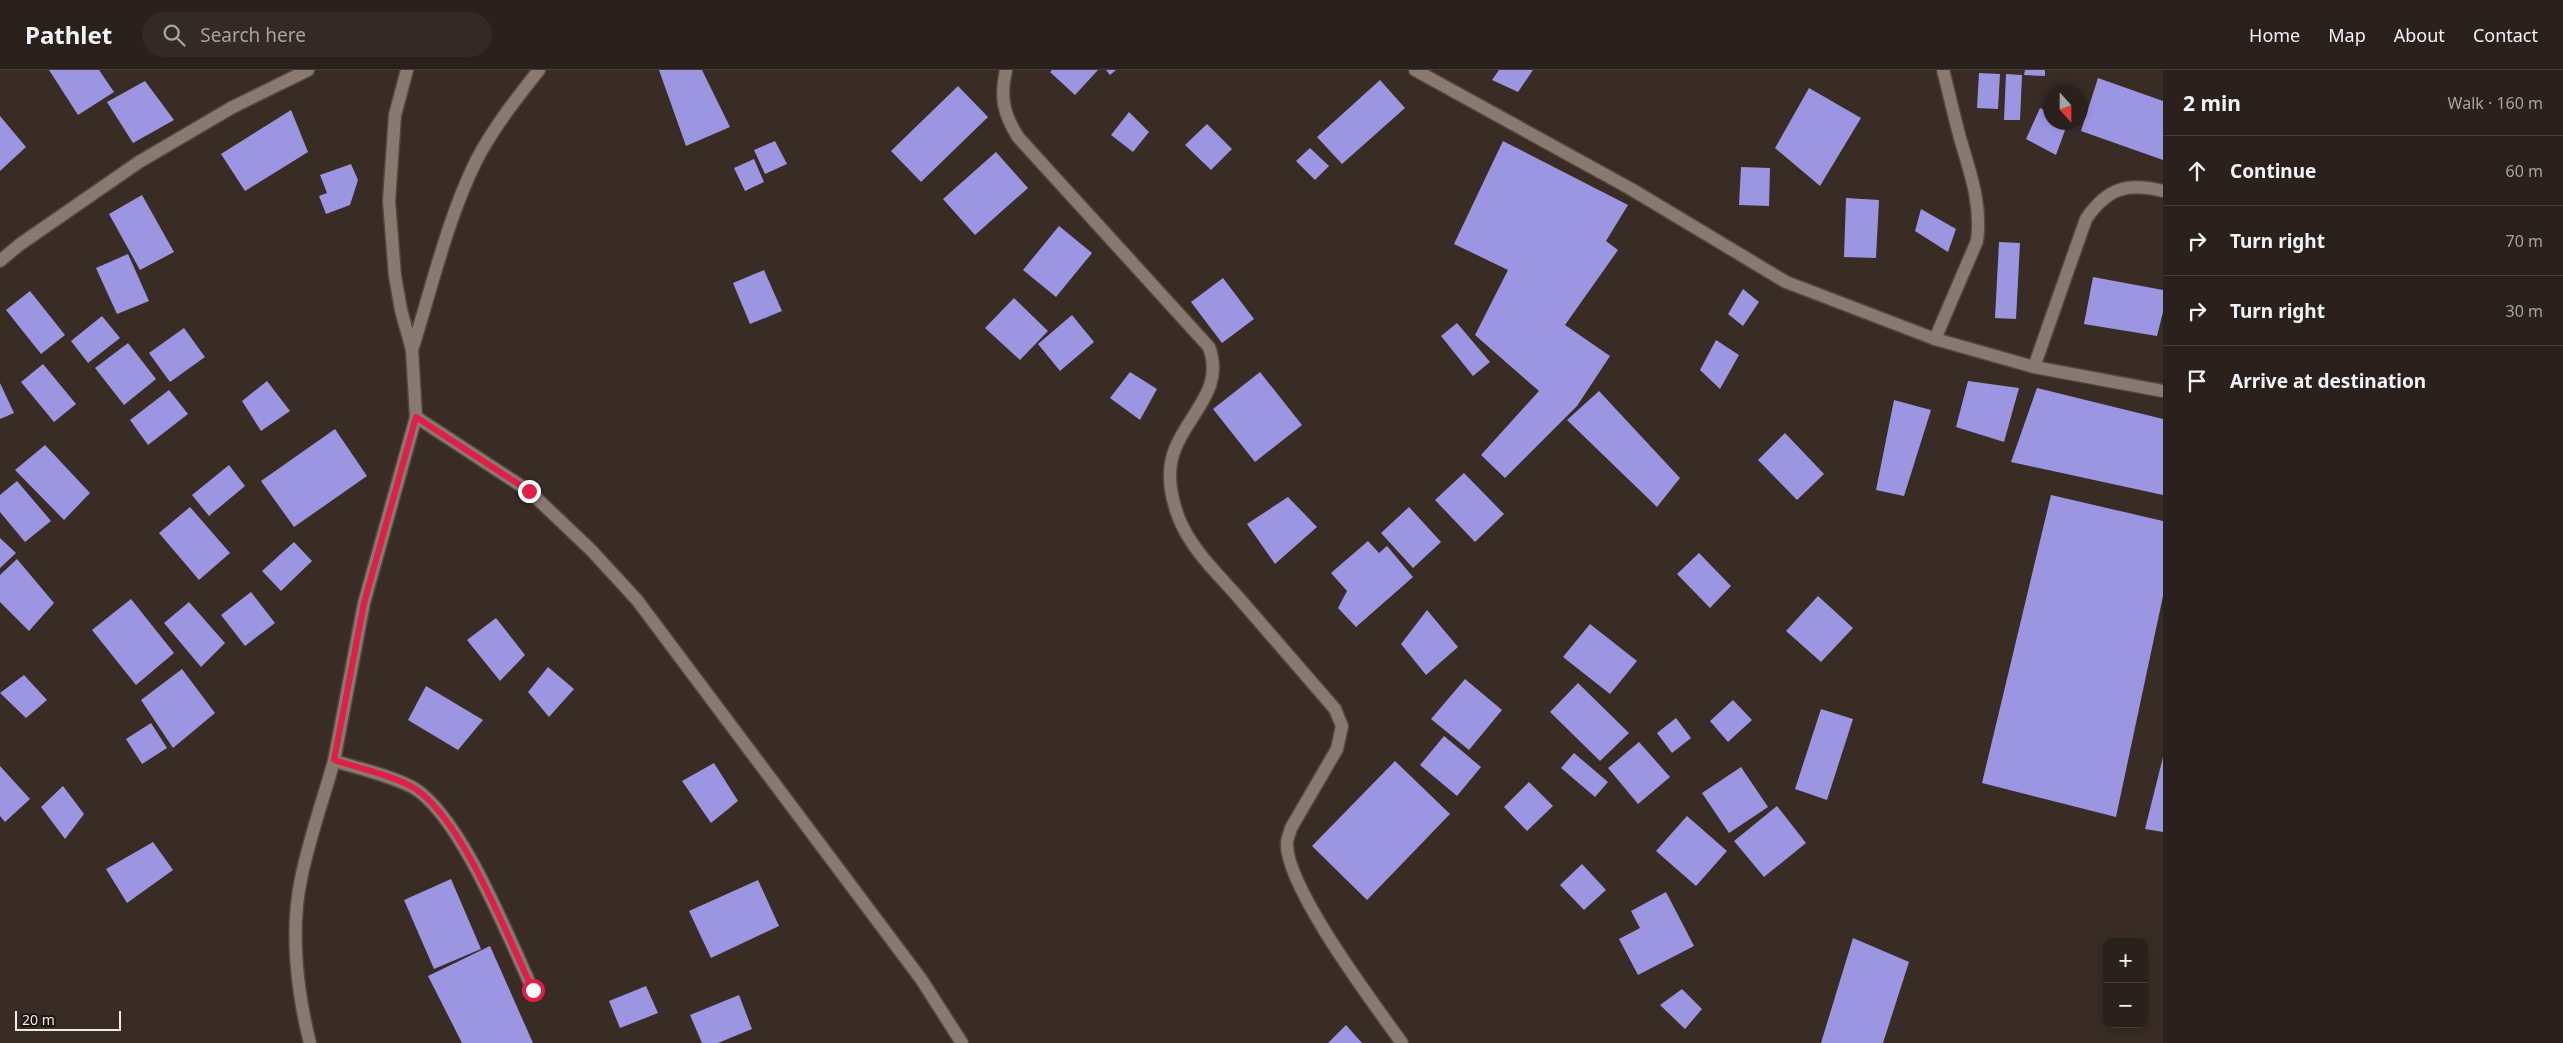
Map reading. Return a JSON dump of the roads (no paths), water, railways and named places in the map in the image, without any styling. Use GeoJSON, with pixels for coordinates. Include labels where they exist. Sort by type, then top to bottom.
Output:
{"type":"FeatureCollection","features":[{"type":"Feature","properties":{"kind":"street"},"geometry":{"type":"LineString","coordinates":[[0,261],[19,245],[139,162],[231,108],[308,70]]}},
{"type":"Feature","properties":{"kind":"street"},"geometry":{"type":"LineString","coordinates":[[310,1043],[299,982],[296,926],[301,880],[334,760],[364,603],[416,417],[412,350],[401,310],[395,276],[389,201],[395,115],[407,70]]}},
{"type":"Feature","properties":{"kind":"street"},"geometry":{"type":"LineString","coordinates":[[412,350],[459,202],[476,161],[496,125],[539,70]]}},
{"type":"Feature","properties":{"kind":"street"},"geometry":{"type":"LineString","coordinates":[[1006,70],[1002,91],[1005,112],[1018,137],[1209,347],[1215,362],[1214,377],[1175,449],[1169,470],[1178,516],[1196,549],[1335,709],[1342,726],[1337,749],[1291,828],[1287,843],[1289,857],[1302,891],[1348,966],[1402,1043]]}},
{"type":"Feature","properties":{"kind":"street"},"geometry":{"type":"LineString","coordinates":[[1415,70],[1631,189],[1786,282],[1935,339],[2034,367],[2163,392]]}},
{"type":"Feature","properties":{"kind":"street"},"geometry":{"type":"LineString","coordinates":[[1935,339],[1976,241],[1979,226],[1971,174],[1943,70]]}},
{"type":"Feature","properties":{"kind":"street"},"geometry":{"type":"LineString","coordinates":[[2034,367],[2086,219],[2097,203],[2113,192],[2129,186],[2163,191]]}},
{"type":"Feature","properties":{"kind":"street"},"geometry":{"type":"LineString","coordinates":[[416,417],[529,491],[590,550],[636,600],[921,979],[962,1043]]}},
{"type":"Feature","properties":{"kind":"street"},"geometry":{"type":"LineString","coordinates":[[334,760],[413,788],[444,818],[482,880],[533,990]]}}]}
